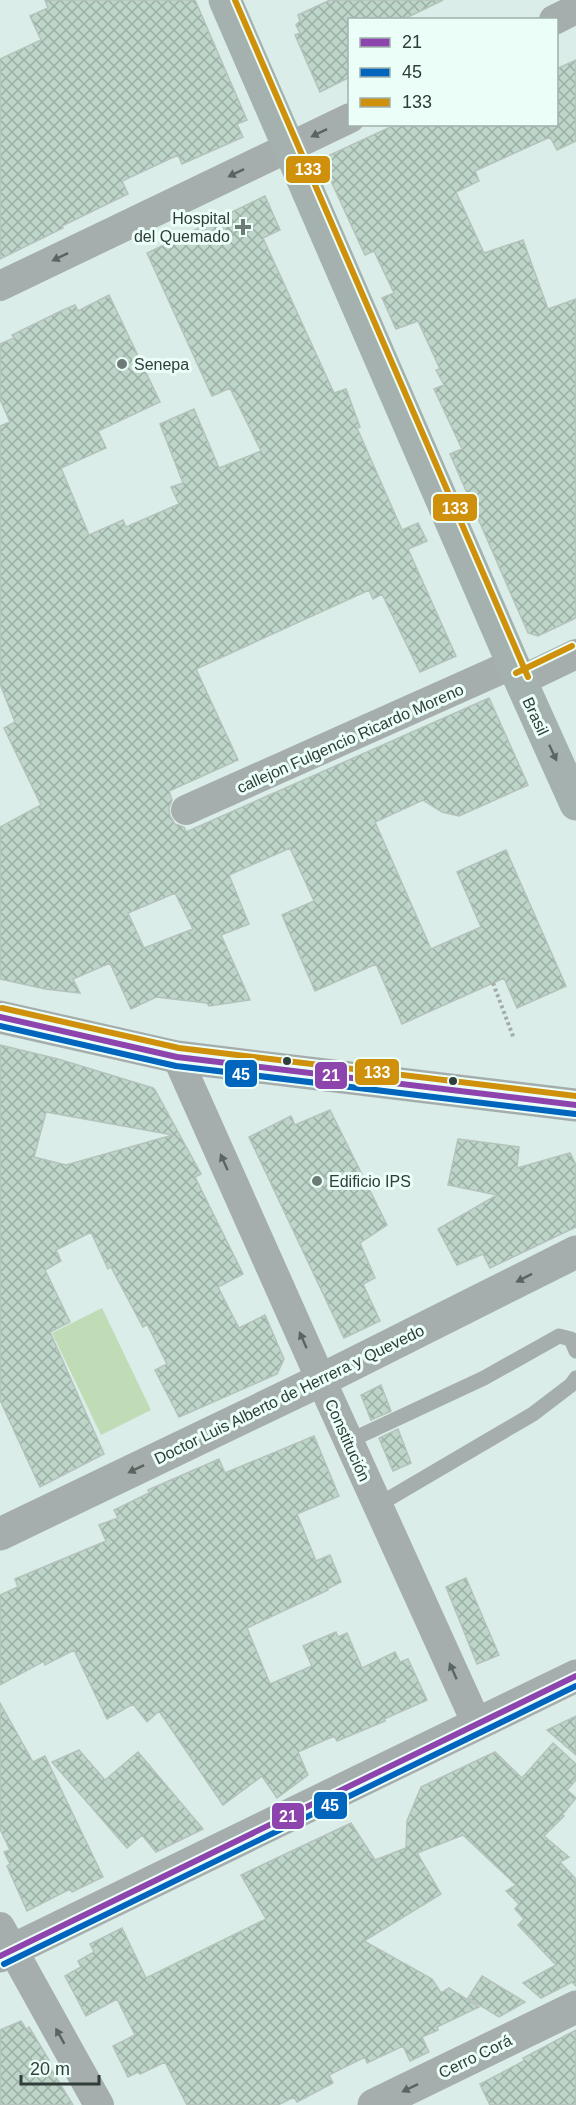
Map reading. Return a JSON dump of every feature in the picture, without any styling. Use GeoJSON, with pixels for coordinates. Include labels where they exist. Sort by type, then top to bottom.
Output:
{"type":"FeatureCollection","features":[{"type":"Feature","properties":{"kind":"main road","name":"Brasil"},"geometry":{"type":"LineString","coordinates":[[225,0],[516,673],[576,804]]}},
{"type":"Feature","properties":{"kind":"main road"},"geometry":{"type":"LineString","coordinates":[[0,1017],[177,1057],[576,1105]]}},
{"type":"Feature","properties":{"kind":"street"},"geometry":{"type":"LineString","coordinates":[[558,18],[576,9]]}},
{"type":"Feature","properties":{"kind":"street"},"geometry":{"type":"LineString","coordinates":[[0,286],[348,119]]}},
{"type":"Feature","properties":{"kind":"street","name":"callejon Fulgencio Ricardo Moreno"},"geometry":{"type":"LineString","coordinates":[[186,810],[516,673],[576,654]]}},
{"type":"Feature","properties":{"kind":"street","name":"Constitución"},"geometry":{"type":"LineString","coordinates":[[177,1057],[477,1724]]}},
{"type":"Feature","properties":{"kind":"street","name":"Doctor Luis Alberto de Herrera y Quevedo"},"geometry":{"type":"LineString","coordinates":[[0,1534],[321,1380],[576,1252]]}},
{"type":"Feature","properties":{"kind":"street"},"geometry":{"type":"LineString","coordinates":[[99,2105],[4,1944],[576,1676]]}},
{"type":"Feature","properties":{"kind":"street","name":"Cerro Corá"},"geometry":{"type":"LineString","coordinates":[[374,2105],[576,2007]]}},
{"type":"Feature","properties":{"kind":"lane"},"geometry":{"type":"LineString","coordinates":[[349,1440],[484,1378],[559,1336],[571,1339],[576,1351]]}},
{"type":"Feature","properties":{"kind":"lane"},"geometry":{"type":"LineString","coordinates":[[378,1505],[533,1414],[571,1385],[576,1378]]}},
{"type":"Feature","properties":{"kind":"path"},"geometry":{"type":"LineString","coordinates":[[493,983],[514,1039]]}},
{"type":"Feature","properties":{"kind":"green space"},"geometry":{"type":"Polygon","coordinates":[[[102,1308],[151,1410],[101,1435],[52,1333],[102,1308]]]}},
{"type":"Feature","properties":{"kind":"building"},"geometry":{"type":"Polygon","coordinates":[[[45,0],[195,0],[247,120],[237,124],[243,137],[182,164],[178,155],[122,181],[128,194],[0,259],[0,59],[41,40],[30,16],[48,8],[45,0]]]}},
{"type":"Feature","properties":{"kind":"building"},"geometry":{"type":"Polygon","coordinates":[[[330,0],[443,0],[406,18],[348,18],[348,78],[320,92],[295,35],[300,33],[296,25],[300,21],[298,15],[330,0]]]}},
{"type":"Feature","properties":{"kind":"building"},"geometry":{"type":"Polygon","coordinates":[[[576,60],[576,141],[557,150],[550,137],[475,171],[479,181],[456,192],[484,253],[523,240],[548,309],[576,299],[576,618],[538,636],[528,633],[450,454],[462,449],[434,389],[444,385],[436,370],[440,369],[418,321],[396,329],[382,298],[394,293],[374,251],[365,255],[321,159],[393,126],[558,126],[558,68],[576,60]]]}},
{"type":"Feature","properties":{"kind":"building"},"geometry":{"type":"Polygon","coordinates":[[[265,196],[280,230],[263,238],[334,393],[346,389],[360,427],[357,428],[402,530],[418,523],[427,541],[408,549],[456,656],[420,672],[382,594],[373,599],[369,590],[196,669],[238,760],[169,791],[172,800],[169,808],[170,816],[175,824],[184,827],[186,832],[489,698],[528,785],[459,816],[442,812],[423,800],[375,822],[431,949],[481,927],[457,872],[506,850],[566,986],[517,1008],[504,978],[402,1024],[376,964],[315,991],[282,915],[314,901],[290,848],[229,875],[249,924],[221,935],[250,1000],[209,1006],[207,1003],[156,997],[131,1009],[110,963],[73,979],[80,993],[45,989],[0,979],[0,827],[41,805],[4,728],[15,722],[0,684],[0,426],[10,422],[0,399],[0,344],[14,338],[12,335],[63,310],[75,305],[78,311],[109,295],[160,402],[98,431],[106,448],[61,468],[89,535],[123,520],[126,527],[179,504],[171,487],[183,483],[160,424],[194,409],[219,468],[261,451],[230,388],[212,396],[147,253],[265,196]],[[175,893],[128,913],[144,948],[193,929],[175,893]]]}},
{"type":"Feature","properties":{"kind":"building"},"geometry":{"type":"Polygon","coordinates":[[[0,1045],[58,1059],[155,1090],[201,1174],[195,1177],[243,1274],[218,1287],[239,1328],[265,1315],[284,1359],[277,1374],[179,1417],[155,1370],[167,1364],[147,1324],[143,1327],[111,1267],[108,1269],[91,1232],[56,1250],[61,1261],[45,1270],[70,1322],[50,1332],[104,1454],[40,1487],[0,1400],[0,1045]],[[46,1112],[34,1157],[66,1165],[173,1135],[46,1112]]]}},
{"type":"Feature","properties":{"kind":"building","name":"Edificio IPS"},"geometry":{"type":"Polygon","coordinates":[[[330,1110],[387,1225],[360,1243],[375,1278],[363,1284],[380,1321],[344,1338],[249,1137],[291,1116],[295,1125],[330,1110]]]}},
{"type":"Feature","properties":{"kind":"building"},"geometry":{"type":"Polygon","coordinates":[[[458,1139],[519,1147],[517,1168],[570,1153],[576,1165],[576,1227],[490,1268],[483,1254],[457,1265],[438,1229],[497,1195],[448,1185],[458,1139]]]}},
{"type":"Feature","properties":{"kind":"building"},"geometry":{"type":"Polygon","coordinates":[[[381,1385],[391,1411],[371,1420],[361,1395],[381,1385]]]}},
{"type":"Feature","properties":{"kind":"building"},"geometry":{"type":"Polygon","coordinates":[[[398,1429],[411,1463],[393,1471],[379,1438],[398,1429]]]}},
{"type":"Feature","properties":{"kind":"building"},"geometry":{"type":"Polygon","coordinates":[[[314,1436],[339,1496],[297,1514],[316,1561],[330,1555],[341,1582],[247,1628],[270,1684],[312,1666],[303,1646],[336,1632],[338,1637],[347,1633],[362,1668],[395,1652],[400,1662],[408,1659],[427,1700],[337,1741],[334,1736],[298,1752],[308,1775],[277,1798],[262,1776],[223,1805],[159,1711],[147,1722],[133,1704],[107,1719],[74,1650],[45,1665],[44,1661],[0,1685],[0,1595],[18,1587],[15,1579],[106,1541],[99,1525],[118,1518],[114,1510],[149,1493],[148,1490],[219,1459],[225,1473],[314,1436]]]}},
{"type":"Feature","properties":{"kind":"building"},"geometry":{"type":"Polygon","coordinates":[[[466,1578],[499,1655],[477,1664],[446,1587],[466,1578]]]}},
{"type":"Feature","properties":{"kind":"building"},"geometry":{"type":"Polygon","coordinates":[[[0,1703],[33,1762],[45,1756],[103,1877],[72,1892],[70,1889],[27,1911],[7,1866],[10,1864],[4,1852],[10,1850],[0,1829],[0,1703]]]}},
{"type":"Feature","properties":{"kind":"building"},"geometry":{"type":"Polygon","coordinates":[[[576,1716],[576,1755],[547,1730],[576,1716]]]}},
{"type":"Feature","properties":{"kind":"building"},"geometry":{"type":"Polygon","coordinates":[[[553,1743],[576,1764],[576,1780],[567,1790],[576,1798],[562,1815],[564,1816],[544,1836],[569,1857],[560,1862],[576,1879],[576,1986],[572,1982],[541,1998],[523,1983],[556,1965],[518,1925],[524,1919],[515,1909],[519,1904],[506,1891],[516,1885],[463,1835],[417,1853],[441,1894],[364,1941],[432,1979],[441,1993],[449,1988],[479,2007],[437,2027],[438,2030],[422,2037],[429,2052],[410,2061],[403,2046],[367,2063],[365,2057],[329,2075],[333,2083],[297,2102],[294,2097],[278,2105],[187,2105],[165,2062],[128,2077],[113,2046],[135,2035],[117,1999],[86,2016],[65,1976],[81,1967],[78,1961],[94,1952],[90,1944],[122,1928],[146,1978],[266,1919],[241,1875],[351,1823],[375,1860],[406,1848],[407,1821],[421,1787],[495,1752],[522,1778],[553,1743]]]}},
{"type":"Feature","properties":{"kind":"building"},"geometry":{"type":"Polygon","coordinates":[[[79,1750],[105,1780],[138,1752],[203,1829],[156,1852],[142,1835],[127,1848],[52,1762],[79,1750]]]}},
{"type":"Feature","properties":{"kind":"building"},"geometry":{"type":"Polygon","coordinates":[[[482,1976],[525,2002],[499,2017],[468,1998],[482,1976]]]}},
{"type":"Feature","properties":{"kind":"building"},"geometry":{"type":"Polygon","coordinates":[[[21,2021],[26,2029],[29,2027],[49,2060],[46,2061],[73,2105],[0,2105],[0,2030],[21,2021]]]}},
{"type":"Feature","properties":{"kind":"building"},"geometry":{"type":"Polygon","coordinates":[[[576,2030],[576,2105],[490,2105],[480,2084],[576,2030]]]}},
{"type":"Feature","properties":{"kind":"transit line","name":"133"},"geometry":{"type":"LineString","coordinates":[[235,0],[528,677]]}},
{"type":"Feature","properties":{"kind":"transit line","name":"133"},"geometry":{"type":"LineString","coordinates":[[516,673],[572,646]]}},
{"type":"Feature","properties":{"kind":"transit line","name":"133"},"geometry":{"type":"LineString","coordinates":[[2,1008],[179,1048],[576,1096]]}},
{"type":"Feature","properties":{"kind":"transit line","name":"21"},"geometry":{"type":"LineString","coordinates":[[0,1017],[177,1057],[576,1105]]}},
{"type":"Feature","properties":{"kind":"transit line","name":"45"},"geometry":{"type":"LineString","coordinates":[[0,1026],[176,1066],[575,1114]]}},
{"type":"Feature","properties":{"kind":"transit line","name":"21"},"geometry":{"type":"LineString","coordinates":[[0,1956],[576,1676]]}},
{"type":"Feature","properties":{"kind":"transit line","name":"45"},"geometry":{"type":"LineString","coordinates":[[4,1964],[576,1686]]}},
{"type":"Feature","properties":{"kind":"place","name":"Hospital del Quemado"},"geometry":{"type":"Point","coordinates":[243,227]}},
{"type":"Feature","properties":{"kind":"place","name":"Senepa"},"geometry":{"type":"Point","coordinates":[122,364]}},
{"type":"Feature","properties":{"kind":"place","name":"Edificio IPS"},"geometry":{"type":"Point","coordinates":[317,1181]}}]}
